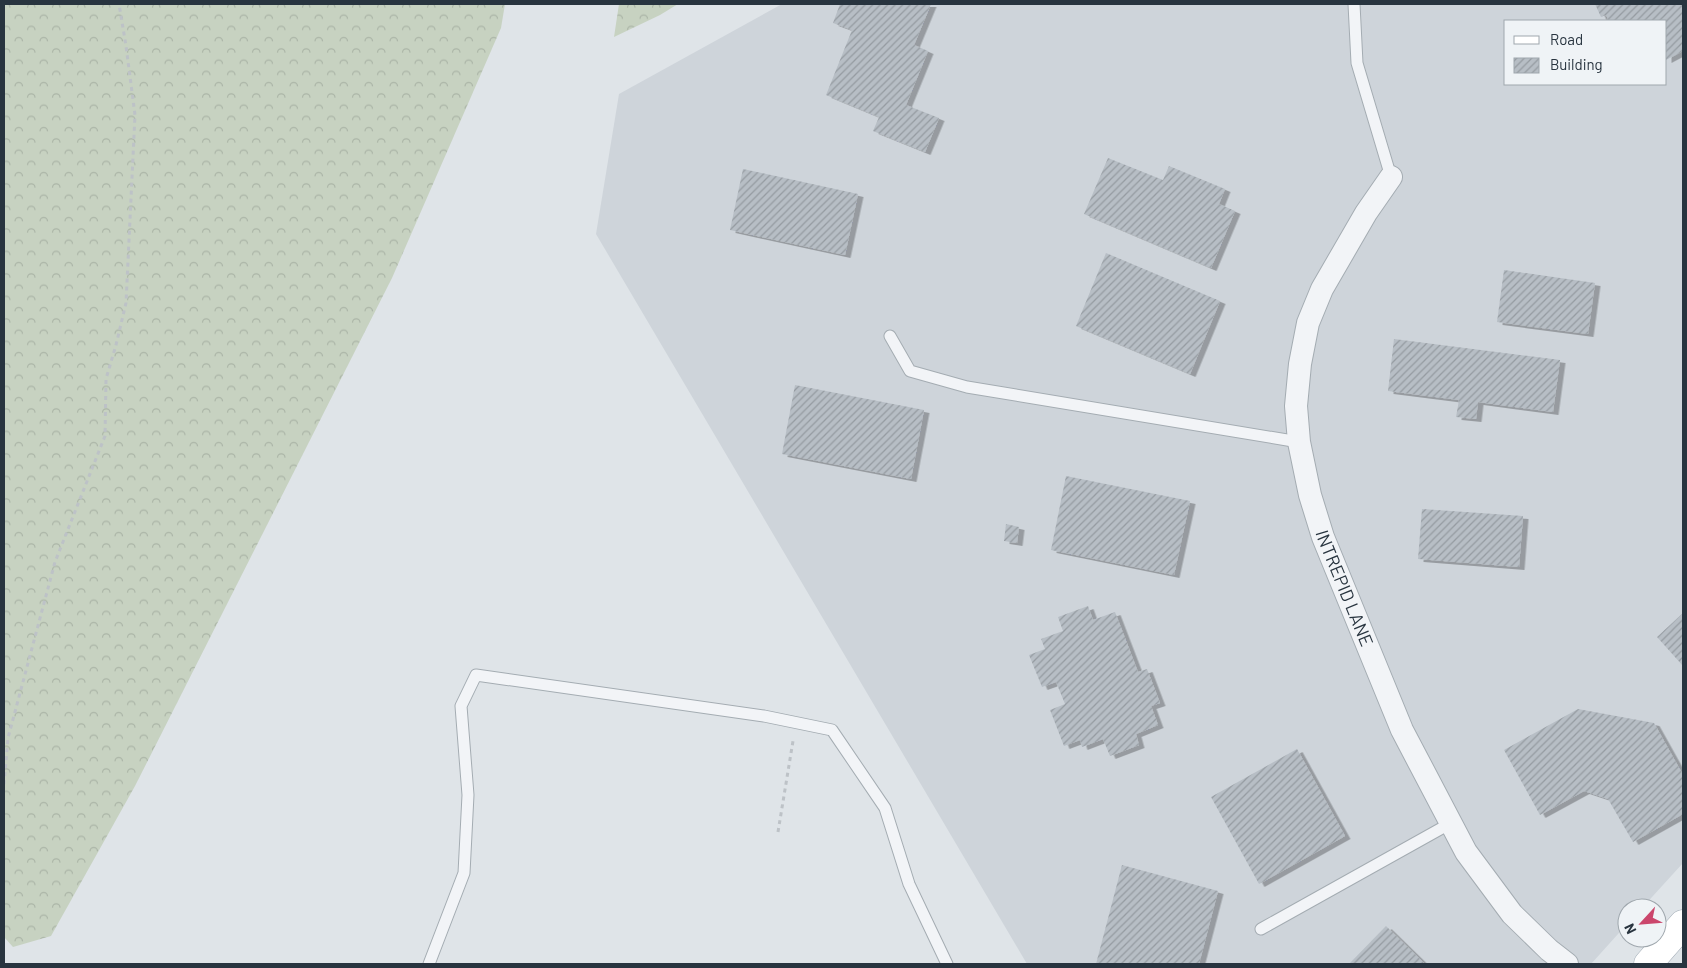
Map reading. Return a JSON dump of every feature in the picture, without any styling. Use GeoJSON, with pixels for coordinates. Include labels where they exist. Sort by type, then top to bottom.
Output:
{"type":"FeatureCollection","features":[{"type":"Feature","properties":{"kind":"main road"},"geometry":{"type":"LineString","coordinates":[[1648,964],[1683,924]]}},
{"type":"Feature","properties":{"kind":"street","name":"INTREPID LANE"},"geometry":{"type":"LineString","coordinates":[[1391,176],[1366,213],[1322,289],[1308,323],[1300,364],[1297,398],[1299,442],[1310,495],[1327,546],[1402,730],[1466,852],[1512,914],[1549,950],[1567,964]]}},
{"type":"Feature","properties":{"kind":"lane"},"geometry":{"type":"LineString","coordinates":[[1354,4],[1357,63],[1391,176]]}},
{"type":"Feature","properties":{"kind":"lane"},"geometry":{"type":"LineString","coordinates":[[890,336],[910,371],[967,387],[1299,442]]}},
{"type":"Feature","properties":{"kind":"lane"},"geometry":{"type":"LineString","coordinates":[[429,964],[464,873],[468,795],[461,706],[476,675],[764,716],[832,730],[885,808],[909,884],[947,964]]}},
{"type":"Feature","properties":{"kind":"lane"},"geometry":{"type":"LineString","coordinates":[[1261,929],[1451,823]]}},
{"type":"Feature","properties":{"kind":"path"},"geometry":{"type":"LineString","coordinates":[[4,784],[8,738],[56,562],[104,436],[106,379],[126,303],[135,115],[119,4]]}},
{"type":"Feature","properties":{"kind":"path"},"geometry":{"type":"LineString","coordinates":[[778,832],[793,740],[788,735]]}},
{"type":"Feature","properties":{"kind":"shaded area"},"geometry":{"type":"Polygon","coordinates":[[[782,4],[1683,4],[1683,863],[1651,898],[1617,898],[1617,935],[1591,964],[1027,964],[596,234],[619,94],[782,4]]]}},
{"type":"Feature","properties":{"kind":"green space"},"geometry":{"type":"Polygon","coordinates":[[[4,4],[505,4],[501,28],[392,278],[135,786],[51,936],[13,947],[4,937],[4,4]]]}},
{"type":"Feature","properties":{"kind":"green space"},"geometry":{"type":"Polygon","coordinates":[[[619,4],[678,4],[660,15],[614,37],[619,4]]]}},
{"type":"Feature","properties":{"kind":"building"},"geometry":{"type":"Polygon","coordinates":[[[840,4],[931,4],[914,45],[928,51],[906,105],[939,118],[925,152],[873,131],[879,117],[826,95],[852,30],[833,23],[840,4]]]}},
{"type":"Feature","properties":{"kind":"building"},"geometry":{"type":"Polygon","coordinates":[[[1595,4],[1683,4],[1683,51],[1667,59],[1667,20],[1608,20],[1606,15],[1601,17],[1595,4]]]}},
{"type":"Feature","properties":{"kind":"building"},"geometry":{"type":"Polygon","coordinates":[[[1108,158],[1163,180],[1169,166],[1225,189],[1219,204],[1235,211],[1211,268],[1084,214],[1108,158]]]}},
{"type":"Feature","properties":{"kind":"building"},"geometry":{"type":"Polygon","coordinates":[[[743,169],[858,194],[845,255],[730,230],[743,169]]]}},
{"type":"Feature","properties":{"kind":"building"},"geometry":{"type":"Polygon","coordinates":[[[1106,253],[1220,301],[1190,374],[1076,326],[1106,253]]]}},
{"type":"Feature","properties":{"kind":"building"},"geometry":{"type":"Polygon","coordinates":[[[1504,270],[1595,283],[1588,334],[1497,322],[1504,270]]]}},
{"type":"Feature","properties":{"kind":"building"},"geometry":{"type":"Polygon","coordinates":[[[1394,339],[1560,360],[1553,412],[1478,402],[1476,419],[1456,417],[1459,400],[1388,391],[1394,339]]]}},
{"type":"Feature","properties":{"kind":"building"},"geometry":{"type":"Polygon","coordinates":[[[795,385],[924,410],[911,479],[782,454],[795,385]]]}},
{"type":"Feature","properties":{"kind":"building"},"geometry":{"type":"Polygon","coordinates":[[[1066,476],[1190,501],[1174,575],[1051,550],[1066,476]]]}},
{"type":"Feature","properties":{"kind":"building"},"geometry":{"type":"Polygon","coordinates":[[[1422,509],[1523,516],[1519,567],[1418,559],[1422,509]]]}},
{"type":"Feature","properties":{"kind":"building"},"geometry":{"type":"Polygon","coordinates":[[[1006,524],[1019,527],[1017,543],[1004,541],[1006,524]]]}},
{"type":"Feature","properties":{"kind":"building"},"geometry":{"type":"Polygon","coordinates":[[[1088,606],[1093,620],[1115,612],[1138,672],[1147,669],[1160,703],[1151,706],[1158,725],[1136,734],[1139,745],[1110,756],[1103,739],[1082,747],[1080,740],[1064,746],[1050,710],[1065,704],[1056,682],[1042,687],[1029,655],[1045,649],[1041,639],[1063,631],[1058,617],[1088,606]]]}},
{"type":"Feature","properties":{"kind":"building"},"geometry":{"type":"Polygon","coordinates":[[[1683,613],[1683,666],[1657,637],[1683,613]]]}},
{"type":"Feature","properties":{"kind":"building"},"geometry":{"type":"Polygon","coordinates":[[[1578,709],[1654,723],[1683,775],[1683,814],[1633,842],[1608,799],[1584,791],[1540,815],[1504,750],[1578,709]]]}},
{"type":"Feature","properties":{"kind":"building"},"geometry":{"type":"Polygon","coordinates":[[[1297,749],[1345,836],[1259,884],[1211,797],[1297,749]]]}},
{"type":"Feature","properties":{"kind":"building"},"geometry":{"type":"Polygon","coordinates":[[[1122,865],[1218,891],[1199,964],[1096,964],[1122,865]]]}},
{"type":"Feature","properties":{"kind":"building"},"geometry":{"type":"Polygon","coordinates":[[[1386,926],[1425,964],[1349,964],[1386,926]]]}}]}
